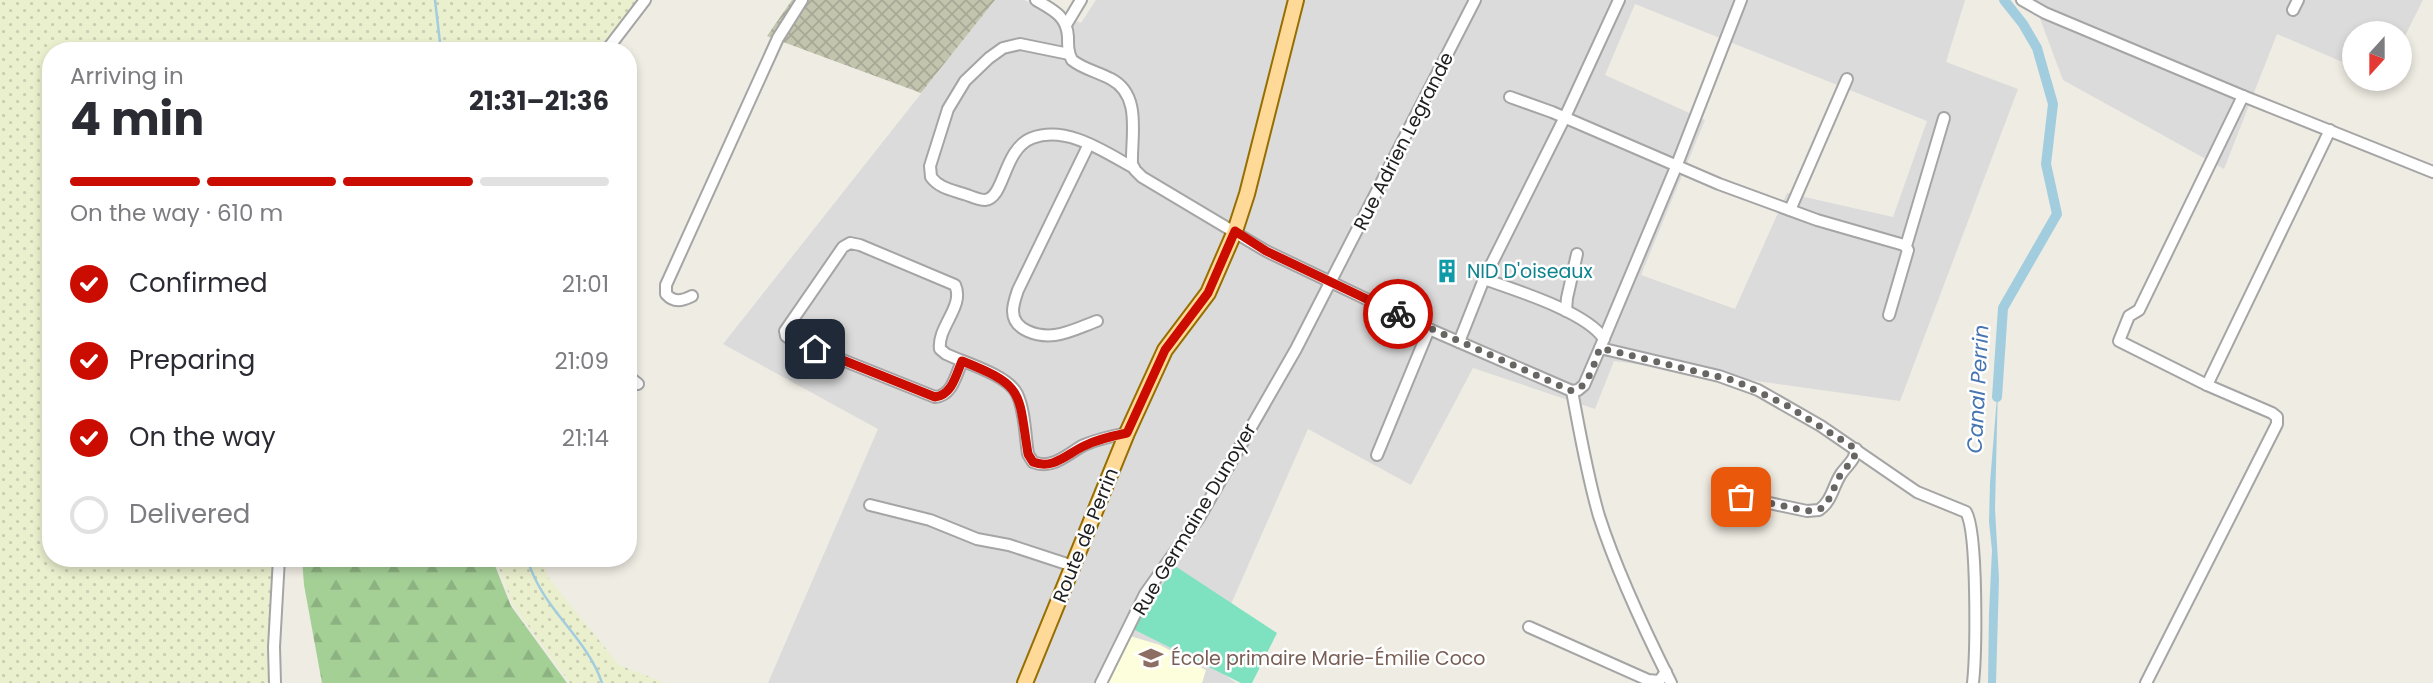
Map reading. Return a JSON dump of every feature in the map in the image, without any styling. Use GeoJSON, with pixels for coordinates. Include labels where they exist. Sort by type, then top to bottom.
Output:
{"type":"FeatureCollection","features":[{"type":"Feature","properties":{"kind":"main road","name":"Route de Perrin"},"geometry":{"type":"LineString","coordinates":[[1026,683],[1127,433],[1165,350],[1208,293],[1235,231],[1247,194],[1296,0]]}},
{"type":"Feature","properties":{"kind":"street"},"geometry":{"type":"LineString","coordinates":[[613,42],[645,0]]}},
{"type":"Feature","properties":{"kind":"street"},"geometry":{"type":"LineString","coordinates":[[692,296],[680,300],[671,299],[666,294],[666,285],[778,38],[802,0]]}},
{"type":"Feature","properties":{"kind":"street"},"geometry":{"type":"LineString","coordinates":[[1036,0],[1056,12],[1066,25],[1069,54],[1077,64],[1115,81],[1128,96],[1132,112],[1134,168]]}},
{"type":"Feature","properties":{"kind":"street"},"geometry":{"type":"LineString","coordinates":[[1066,25],[1081,0]]}},
{"type":"Feature","properties":{"kind":"street","name":"Rue Adrien Legrande"},"geometry":{"type":"LineString","coordinates":[[1330,282],[1475,0]]}},
{"type":"Feature","properties":{"kind":"street"},"geometry":{"type":"LineString","coordinates":[[1458,342],[1484,279],[1565,117],[1619,0]]}},
{"type":"Feature","properties":{"kind":"street"},"geometry":{"type":"LineString","coordinates":[[1069,54],[1020,44],[1003,48],[965,81],[948,109],[931,163],[930,174],[938,185],[986,200],[995,195],[1009,160],[1024,142],[1051,135],[1076,139],[1134,168],[1142,177],[1266,251],[1429,329],[1572,391],[1584,385],[1676,167],[1741,0]]}},
{"type":"Feature","properties":{"kind":"street"},"geometry":{"type":"LineString","coordinates":[[2022,0],[2045,13],[2243,96],[2433,172]]}},
{"type":"Feature","properties":{"kind":"street"},"geometry":{"type":"LineString","coordinates":[[1790,210],[1847,79]]}},
{"type":"Feature","properties":{"kind":"street"},"geometry":{"type":"LineString","coordinates":[[2146,683],[2277,424],[2277,417],[2272,413],[2207,385],[2122,344],[2119,340],[2129,316],[2138,312],[2243,96]]}},
{"type":"Feature","properties":{"kind":"street"},"geometry":{"type":"LineString","coordinates":[[1510,97],[1565,117],[1676,167],[1790,210],[1906,246]]}},
{"type":"Feature","properties":{"kind":"street"},"geometry":{"type":"LineString","coordinates":[[1889,315],[1906,261],[1906,246],[1944,118]]}},
{"type":"Feature","properties":{"kind":"street"},"geometry":{"type":"LineString","coordinates":[[2207,385],[2330,130]]}},
{"type":"Feature","properties":{"kind":"street"},"geometry":{"type":"LineString","coordinates":[[1089,144],[1018,289],[1013,310],[1022,327],[1041,335],[1058,335],[1097,321]]}},
{"type":"Feature","properties":{"kind":"street"},"geometry":{"type":"LineString","coordinates":[[962,361],[947,392],[935,397],[790,339],[785,331],[840,250],[853,243],[955,285],[957,298],[939,346],[946,354],[998,376],[1011,385],[1017,394],[1028,454],[1036,463],[1053,464],[1084,445],[1127,433]]}},
{"type":"Feature","properties":{"kind":"street"},"geometry":{"type":"LineString","coordinates":[[1566,311],[1577,254]]}},
{"type":"Feature","properties":{"kind":"street"},"geometry":{"type":"LineString","coordinates":[[1484,279],[1566,311],[1595,327],[1602,343]]}},
{"type":"Feature","properties":{"kind":"street","name":"Rue Germaine Dunoyer"},"geometry":{"type":"LineString","coordinates":[[1101,683],[1145,594],[1199,518],[1296,349],[1330,282]]}},
{"type":"Feature","properties":{"kind":"street"},"geometry":{"type":"LineString","coordinates":[[1377,455],[1429,329]]}},
{"type":"Feature","properties":{"kind":"street"},"geometry":{"type":"LineString","coordinates":[[1602,343],[1736,381],[1786,405],[1917,492],[1958,507],[1968,514],[1974,588],[1973,683]]}},
{"type":"Feature","properties":{"kind":"street"},"geometry":{"type":"LineString","coordinates":[[1529,627],[1648,680],[1669,678],[1599,516],[1572,391]]}},
{"type":"Feature","properties":{"kind":"street"},"geometry":{"type":"LineString","coordinates":[[1741,497],[1807,511],[1819,510],[1830,499],[1842,473],[1853,461],[1856,449]]}},
{"type":"Feature","properties":{"kind":"street"},"geometry":{"type":"LineString","coordinates":[[870,505],[930,520],[971,537],[1009,545],[1073,566]]}},
{"type":"Feature","properties":{"kind":"street"},"geometry":{"type":"LineString","coordinates":[[275,683],[278,567]]}},
{"type":"Feature","properties":{"kind":"shaded area"},"geometry":{"type":"Polygon","coordinates":[[[0,0],[637,0],[606,42],[42,42],[42,567],[276,567],[277,683],[0,683],[0,0]]]}},
{"type":"Feature","properties":{"kind":"shaded area"},"geometry":{"type":"Polygon","coordinates":[[[792,0],[995,0],[921,93],[767,36],[792,0]]]}},
{"type":"Feature","properties":{"kind":"shaded area"},"geometry":{"type":"Polygon","coordinates":[[[995,0],[1024,0],[1081,23],[1096,0],[1965,0],[1946,62],[2018,89],[1900,401],[1614,361],[1595,409],[1473,368],[1411,485],[1308,429],[1206,661],[1236,683],[768,683],[878,429],[723,344],[995,0]],[[1635,4],[1605,75],[1705,120],[1641,275],[1735,309],[1787,193],[1893,217],[1927,121],[1635,4]]]}},
{"type":"Feature","properties":{"kind":"shaded area"},"geometry":{"type":"Polygon","coordinates":[[[2033,0],[2423,0],[2412,22],[2342,21],[2342,62],[2277,34],[2224,169],[2063,80],[2033,0]]]}},
{"type":"Feature","properties":{"kind":"shaded area"},"geometry":{"type":"Polygon","coordinates":[[[498,567],[544,567],[547,576],[619,665],[665,683],[570,683],[513,605],[498,567]]]}},
{"type":"Feature","properties":{"kind":"shaded area","name":"École primaire Marie-Émilie Coco"},"geometry":{"type":"Polygon","coordinates":[[[1130,636],[1160,645],[1206,670],[1202,683],[1106,683],[1130,636]]]}},
{"type":"Feature","properties":{"kind":"green space"},"geometry":{"type":"Polygon","coordinates":[[[1175,566],[1277,633],[1252,683],[1241,683],[1133,629],[1175,566]]]}},
{"type":"Feature","properties":{"kind":"green space"},"geometry":{"type":"Polygon","coordinates":[[[303,567],[496,567],[511,606],[567,683],[322,683],[303,567]]]}},
{"type":"Feature","properties":{"kind":"water"},"geometry":{"type":"Polygon","coordinates":[[[1998,384],[1995,509],[1999,579],[1996,683],[1988,683],[1992,550],[1989,522],[1990,483],[1998,384]]]}},
{"type":"Feature","properties":{"kind":"waterway"},"geometry":{"type":"LineString","coordinates":[[435,0],[440,42]]}},
{"type":"Feature","properties":{"kind":"waterway","name":"Canal Perrin"},"geometry":{"type":"LineString","coordinates":[[1997,397],[2003,308],[2057,214],[2046,164],[2053,104],[2037,48],[2004,0]]}},
{"type":"Feature","properties":{"kind":"waterway"},"geometry":{"type":"LineString","coordinates":[[530,567],[543,593],[586,651],[602,683]]}},
{"type":"Feature","properties":{"kind":"way so far"},"geometry":{"type":"LineString","coordinates":[[1398,314],[1572,391],[1584,385],[1600,348],[1736,381],[1786,405],[1856,449],[1853,461],[1842,473],[1830,499],[1819,510],[1807,511],[1741,497]]}},
{"type":"Feature","properties":{"kind":"place","name":"NID D'oiseaux"},"geometry":{"type":"Point","coordinates":[1447,271]}},
{"type":"Feature","properties":{"kind":"place","name":"École primaire Marie-Émilie Coco"},"geometry":{"type":"Point","coordinates":[1151,658]}},
{"type":"Feature","properties":{"kind":"route"},"geometry":{"type":"LineString","coordinates":[[815,349],[935,397],[942,396],[950,388],[962,361],[998,376],[1011,385],[1017,394],[1031,460],[1048,465],[1084,445],[1127,433],[1165,350],[1208,293],[1235,231],[1266,251],[1398,314]]}}]}
